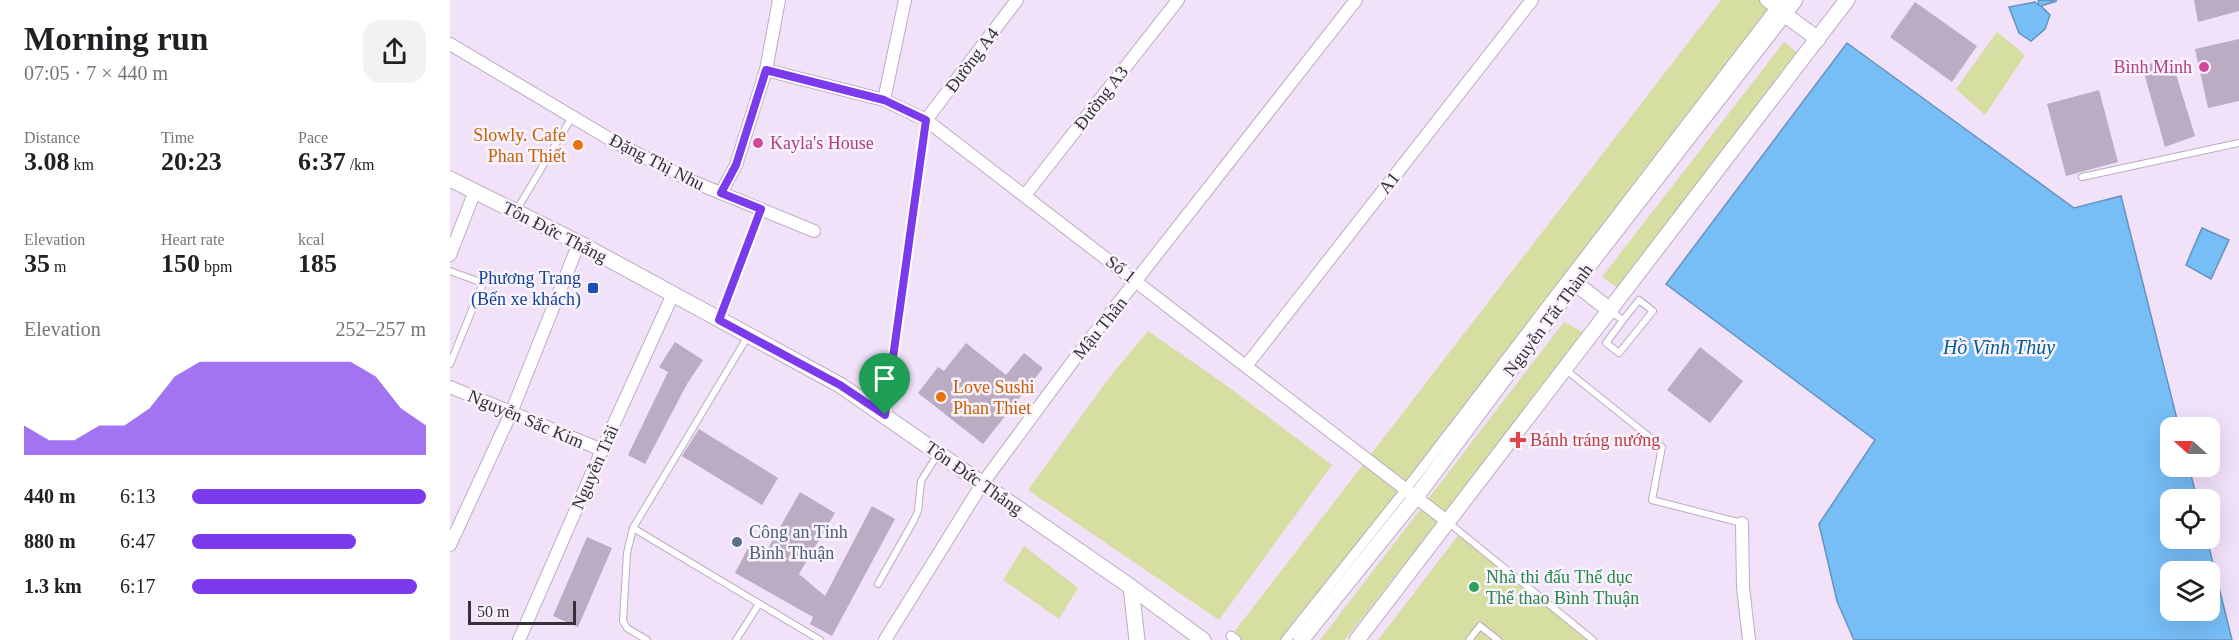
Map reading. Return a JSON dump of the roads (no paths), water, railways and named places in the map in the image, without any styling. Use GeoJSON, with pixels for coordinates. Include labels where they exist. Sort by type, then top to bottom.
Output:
{"type":"FeatureCollection","features":[{"type":"Feature","properties":{"kind":"street","name":"Đặng Thị Nhu"},"geometry":{"type":"LineString","coordinates":[[450,44],[645,158],[721,193],[736,165],[766,70],[779,0]]}},
{"type":"Feature","properties":{"kind":"street"},"geometry":{"type":"LineString","coordinates":[[884,100],[905,0]]}},
{"type":"Feature","properties":{"kind":"street","name":"Đường A4"},"geometry":{"type":"LineString","coordinates":[[926,120],[1017,0]]}},
{"type":"Feature","properties":{"kind":"street","name":"Đường A3"},"geometry":{"type":"LineString","coordinates":[[1025,195],[1178,0]]}},
{"type":"Feature","properties":{"kind":"street","name":"Mậu Thân"},"geometry":{"type":"LineString","coordinates":[[885,640],[982,484],[1076,357],[1356,0]]}},
{"type":"Feature","properties":{"kind":"street","name":"A1"},"geometry":{"type":"LineString","coordinates":[[1246,366],[1532,0]]}},
{"type":"Feature","properties":{"kind":"street","name":"Nguyễn Tất Thành"},"geometry":{"type":"LineString","coordinates":[[1301,640],[1411,493],[1575,284],[1777,5],[1795,0]]}},
{"type":"Feature","properties":{"kind":"street"},"geometry":{"type":"LineString","coordinates":[[1357,640],[1565,370],[1617,316],[1847,0]]}},
{"type":"Feature","properties":{"kind":"street"},"geometry":{"type":"LineString","coordinates":[[1286,640],[1411,493],[1777,5],[1818,39]]}},
{"type":"Feature","properties":{"kind":"street","name":"Số 1"},"geometry":{"type":"LineString","coordinates":[[766,70],[884,100],[926,120],[1448,522]]}},
{"type":"Feature","properties":{"kind":"street","name":"Tôn Đức Thắng"},"geometry":{"type":"LineString","coordinates":[[450,179],[579,243],[840,385],[1131,586],[1203,640]]}},
{"type":"Feature","properties":{"kind":"street"},"geometry":{"type":"LineString","coordinates":[[450,255],[475,191]]}},
{"type":"Feature","properties":{"kind":"street"},"geometry":{"type":"LineString","coordinates":[[721,193],[814,231]]}},
{"type":"Feature","properties":{"kind":"street"},"geometry":{"type":"LineString","coordinates":[[450,545],[512,412],[579,243]]}},
{"type":"Feature","properties":{"kind":"street"},"geometry":{"type":"LineString","coordinates":[[1575,284],[1617,316]]}},
{"type":"Feature","properties":{"kind":"street","name":"Nguyễn Trãi"},"geometry":{"type":"LineString","coordinates":[[519,640],[673,294]]}},
{"type":"Feature","properties":{"kind":"street","name":"Nguyễn Sắc Kim"},"geometry":{"type":"LineString","coordinates":[[450,387],[602,450]]}},
{"type":"Feature","properties":{"kind":"street"},"geometry":{"type":"LineString","coordinates":[[1742,524],[1743,587],[1749,640]]}},
{"type":"Feature","properties":{"kind":"street"},"geometry":{"type":"LineString","coordinates":[[1131,586],[1137,640]]}},
{"type":"Feature","properties":{"kind":"lane"},"geometry":{"type":"LineString","coordinates":[[516,212],[572,117]]}},
{"type":"Feature","properties":{"kind":"lane"},"geometry":{"type":"LineString","coordinates":[[885,415],[926,120]]}},
{"type":"Feature","properties":{"kind":"lane"},"geometry":{"type":"LineString","coordinates":[[2082,177],[2239,143]]}},
{"type":"Feature","properties":{"kind":"lane"},"geometry":{"type":"LineString","coordinates":[[719,320],[761,209]]}},
{"type":"Feature","properties":{"kind":"lane"},"geometry":{"type":"LineString","coordinates":[[450,271],[483,283],[450,364]]}},
{"type":"Feature","properties":{"kind":"lane"},"geometry":{"type":"LineString","coordinates":[[1639,300],[1653,311],[1619,353],[1606,343],[1617,316],[1639,300]]}},
{"type":"Feature","properties":{"kind":"lane"},"geometry":{"type":"LineString","coordinates":[[647,640],[627,628],[623,621],[627,553],[633,528],[748,335]]}},
{"type":"Feature","properties":{"kind":"lane"},"geometry":{"type":"LineString","coordinates":[[1565,370],[1662,447],[1652,500],[1742,524]]}},
{"type":"Feature","properties":{"kind":"lane"},"geometry":{"type":"LineString","coordinates":[[878,584],[914,520],[919,503],[918,492],[921,481],[938,454]]}},
{"type":"Feature","properties":{"kind":"lane"},"geometry":{"type":"LineString","coordinates":[[1448,522],[1593,640]]}},
{"type":"Feature","properties":{"kind":"lane"},"geometry":{"type":"LineString","coordinates":[[633,528],[820,640]]}},
{"type":"Feature","properties":{"kind":"lane"},"geometry":{"type":"LineString","coordinates":[[736,640],[759,604]]}},
{"type":"Feature","properties":{"kind":"lane"},"geometry":{"type":"LineString","coordinates":[[1469,640],[1480,626],[1498,640]]}},
{"type":"Feature","properties":{"kind":"water"},"geometry":{"type":"Polygon","coordinates":[[[2038,0],[2057,1],[2041,6],[2050,15],[2045,29],[2031,41],[2019,33],[2009,7],[2035,2],[2039,5],[2038,0]]]}},
{"type":"Feature","properties":{"kind":"water","name":"Hồ Vĩnh Thủy"},"geometry":{"type":"Polygon","coordinates":[[[1847,43],[2074,208],[2121,196],[2176,417],[2160,417],[2160,477],[2192,477],[2194,489],[2160,489],[2160,549],[2209,549],[2212,561],[2160,561],[2160,621],[2220,621],[2220,592],[2232,640],[1854,640],[1837,601],[1819,524],[1875,440],[1666,284],[1847,43]]]}},
{"type":"Feature","properties":{"kind":"water"},"geometry":{"type":"Polygon","coordinates":[[[2202,228],[2229,240],[2211,279],[2186,265],[2202,228]]]}},
{"type":"Feature","properties":{"kind":"place","name":"Bình Minh"},"geometry":{"type":"Point","coordinates":[2204,67]}},
{"type":"Feature","properties":{"kind":"place","name":"Kayla's House"},"geometry":{"type":"Point","coordinates":[758,143]}},
{"type":"Feature","properties":{"kind":"place","name":"Slowly. Cafe Phan Thiết"},"geometry":{"type":"Point","coordinates":[578,145]}},
{"type":"Feature","properties":{"kind":"place","name":"Phương Trang (Bến xe khách)"},"geometry":{"type":"Point","coordinates":[593,288]}},
{"type":"Feature","properties":{"kind":"place","name":"Love Sushi Phan Thiet"},"geometry":{"type":"Point","coordinates":[941,397]}},
{"type":"Feature","properties":{"kind":"place","name":"Bánh tráng nướng"},"geometry":{"type":"Point","coordinates":[1518,440]}},
{"type":"Feature","properties":{"kind":"place","name":"Công an Tỉnh Bình Thuận"},"geometry":{"type":"Point","coordinates":[737,542]}},
{"type":"Feature","properties":{"kind":"place","name":"Nhà thi đấu Thể dục Thể thao Bình Thuận"},"geometry":{"type":"Point","coordinates":[1474,587]}}]}
